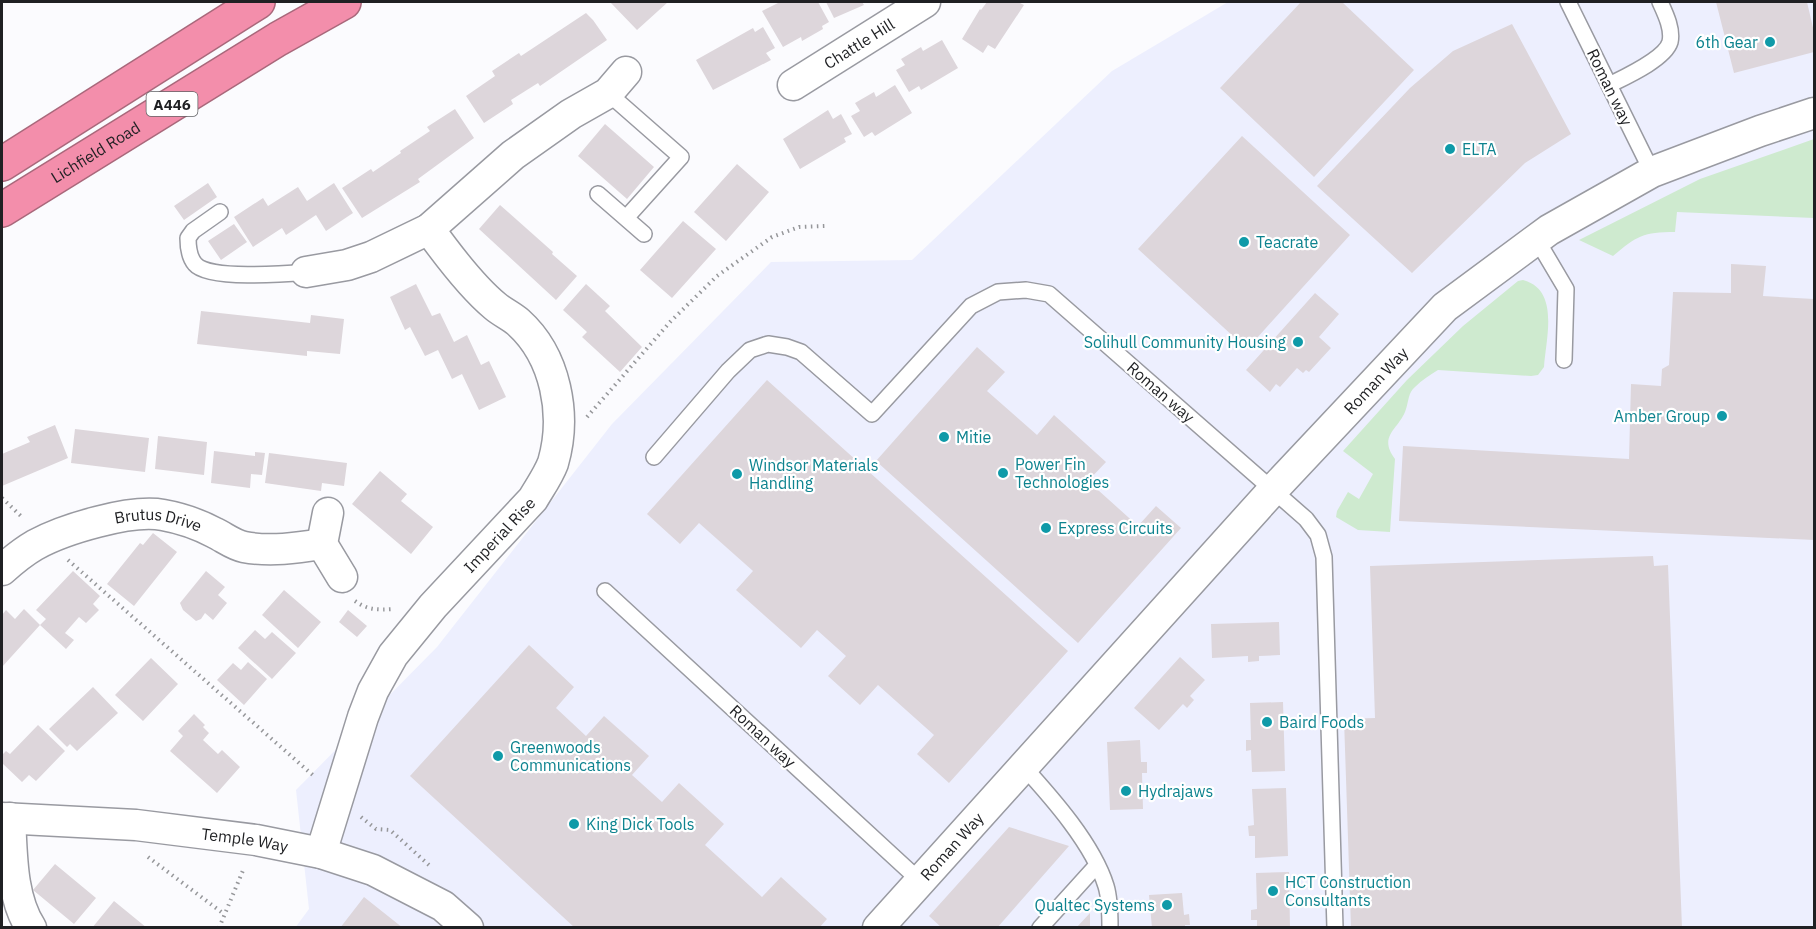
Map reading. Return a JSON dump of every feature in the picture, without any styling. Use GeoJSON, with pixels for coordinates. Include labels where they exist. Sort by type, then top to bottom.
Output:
{"type":"FeatureCollection","features":[{"type":"Feature","properties":{"kind":"highway","name":"A446"},"geometry":{"type":"LineString","coordinates":[[2,164],[258,2]]}},
{"type":"Feature","properties":{"kind":"highway","name":"Lichfield Road"},"geometry":{"type":"LineString","coordinates":[[2,210],[278,39],[344,2]]}},
{"type":"Feature","properties":{"kind":"street","name":"Chattle Hill"},"geometry":{"type":"LineString","coordinates":[[793,85],[926,2]]}},
{"type":"Feature","properties":{"kind":"street"},"geometry":{"type":"LineString","coordinates":[[306,272],[347,265],[371,257],[429,229],[513,154],[617,82]]}},
{"type":"Feature","properties":{"kind":"street","name":"Roman Way"},"geometry":{"type":"LineString","coordinates":[[878,927],[1272,491],[1444,308],[1549,231],[1652,172],[1815,113]]}},
{"type":"Feature","properties":{"kind":"street","name":"Imperial Rise"},"geometry":{"type":"LineString","coordinates":[[321,853],[363,717],[393,655],[433,606],[533,499],[545,481],[559,434],[558,399],[554,381],[535,342],[518,322],[495,306],[443,249],[429,229]]}},
{"type":"Feature","properties":{"kind":"street"},"geometry":{"type":"LineString","coordinates":[[328,513],[322,544],[342,577]]}},
{"type":"Feature","properties":{"kind":"street","name":"Brutus Drive"},"geometry":{"type":"LineString","coordinates":[[2,570],[46,540],[82,526],[122,516],[145,514],[163,515],[192,524],[244,547],[291,549],[322,544]]}},
{"type":"Feature","properties":{"kind":"street"},"geometry":{"type":"LineString","coordinates":[[6,818],[17,894],[24,917],[31,927]]}},
{"type":"Feature","properties":{"kind":"street","name":"Temple Way"},"geometry":{"type":"LineString","coordinates":[[6,818],[136,825],[256,840],[321,853],[373,870],[443,906],[468,927]]}},
{"type":"Feature","properties":{"kind":"lane","name":"Roman way"},"geometry":{"type":"LineString","coordinates":[[1568,2],[1652,172]]}},
{"type":"Feature","properties":{"kind":"lane"},"geometry":{"type":"LineString","coordinates":[[1609,85],[1665,53],[1670,41],[1669,23],[1660,2]]}},
{"type":"Feature","properties":{"kind":"lane"},"geometry":{"type":"LineString","coordinates":[[617,82],[681,157],[626,219]]}},
{"type":"Feature","properties":{"kind":"lane"},"geometry":{"type":"LineString","coordinates":[[598,195],[644,234]]}},
{"type":"Feature","properties":{"kind":"lane"},"geometry":{"type":"LineString","coordinates":[[220,212],[193,231],[188,238],[190,256],[196,266],[206,272],[253,275],[306,272]]}},
{"type":"Feature","properties":{"kind":"lane"},"geometry":{"type":"LineString","coordinates":[[1538,240],[1566,289],[1564,360]]}},
{"type":"Feature","properties":{"kind":"lane","name":"Roman way"},"geometry":{"type":"LineString","coordinates":[[654,458],[728,371],[750,350],[768,344],[801,352],[872,414],[971,306],[998,292],[1026,290],[1049,294],[1306,519],[1318,535],[1324,557],[1335,927]]}},
{"type":"Feature","properties":{"kind":"lane","name":"Roman way"},"geometry":{"type":"LineString","coordinates":[[605,591],[920,881]]}},
{"type":"Feature","properties":{"kind":"lane"},"geometry":{"type":"LineString","coordinates":[[1023,766],[1060,807],[1097,865],[1106,886],[1110,927]]}},
{"type":"Feature","properties":{"kind":"lane"},"geometry":{"type":"LineString","coordinates":[[1040,927],[1097,865]]}},
{"type":"Feature","properties":{"kind":"path"},"geometry":{"type":"LineString","coordinates":[[559,434],[574,430],[589,416],[670,322],[717,276],[772,237],[799,227],[825,226]]}},
{"type":"Feature","properties":{"kind":"path"},"geometry":{"type":"LineString","coordinates":[[2,498],[46,540],[370,825],[376,829],[390,830],[433,868]]}},
{"type":"Feature","properties":{"kind":"path"},"geometry":{"type":"LineString","coordinates":[[342,577],[346,590],[355,601],[366,608],[377,610],[433,606]]}},
{"type":"Feature","properties":{"kind":"path"},"geometry":{"type":"LineString","coordinates":[[136,825],[138,847],[144,854],[224,914]]}},
{"type":"Feature","properties":{"kind":"path"},"geometry":{"type":"LineString","coordinates":[[219,927],[256,840]]}},
{"type":"Feature","properties":{"kind":"shaded area"},"geometry":{"type":"Polygon","coordinates":[[[1228,2],[1814,2],[1814,927],[295,928],[309,909],[296,790],[437,647],[612,424],[771,262],[912,260],[1112,71],[1228,2]]]}},
{"type":"Feature","properties":{"kind":"green space"},"geometry":{"type":"Polygon","coordinates":[[[1814,139],[1814,218],[1677,212],[1675,232],[1641,236],[1613,256],[1579,240],[1700,179],[1814,139]]]}},
{"type":"Feature","properties":{"kind":"green space"},"geometry":{"type":"Polygon","coordinates":[[[1523,280],[1535,285],[1542,294],[1548,316],[1544,367],[1538,375],[1438,370],[1426,378],[1411,392],[1403,416],[1389,438],[1390,451],[1395,459],[1390,532],[1358,530],[1336,517],[1348,492],[1359,499],[1373,474],[1343,451],[1407,380],[1463,326],[1518,281],[1523,280]]]}},
{"type":"Feature","properties":{"kind":"building"},"geometry":{"type":"Polygon","coordinates":[[[610,2],[668,2],[637,30],[610,2]]]}},
{"type":"Feature","properties":{"kind":"building"},"geometry":{"type":"Polygon","coordinates":[[[780,2],[818,2],[829,22],[822,26],[823,29],[802,41],[801,37],[783,47],[762,11],[780,2]]]}},
{"type":"Feature","properties":{"kind":"building"},"geometry":{"type":"Polygon","coordinates":[[[826,2],[862,2],[864,5],[834,18],[826,2]]]}},
{"type":"Feature","properties":{"kind":"building"},"geometry":{"type":"Polygon","coordinates":[[[987,2],[1018,2],[1024,5],[995,49],[988,45],[983,53],[962,39],[980,9],[987,2]]]}},
{"type":"Feature","properties":{"kind":"building"},"geometry":{"type":"Polygon","coordinates":[[[1301,2],[1342,2],[1414,70],[1314,177],[1220,88],[1301,2]]]}},
{"type":"Feature","properties":{"kind":"building","name":"6th Gear"},"geometry":{"type":"Polygon","coordinates":[[[1716,2],[1807,2],[1814,32],[1814,52],[1734,73],[1716,2]]]}},
{"type":"Feature","properties":{"kind":"building"},"geometry":{"type":"Polygon","coordinates":[[[586,13],[607,40],[540,86],[538,83],[511,100],[513,104],[484,123],[466,96],[495,76],[492,71],[519,53],[521,56],[586,13]]]}},
{"type":"Feature","properties":{"kind":"building","name":"ELTA"},"geometry":{"type":"Polygon","coordinates":[[[1512,24],[1571,134],[1525,163],[1412,273],[1317,186],[1410,88],[1453,51],[1512,24]]]}},
{"type":"Feature","properties":{"kind":"building"},"geometry":{"type":"Polygon","coordinates":[[[763,27],[775,48],[766,53],[771,60],[713,90],[696,60],[753,28],[755,32],[763,27]]]}},
{"type":"Feature","properties":{"kind":"building"},"geometry":{"type":"Polygon","coordinates":[[[942,40],[958,68],[921,90],[919,86],[909,92],[896,70],[905,65],[901,59],[921,47],[923,51],[942,40]]]}},
{"type":"Feature","properties":{"kind":"building"},"geometry":{"type":"Polygon","coordinates":[[[895,85],[912,113],[875,136],[872,132],[864,137],[851,116],[860,111],[855,103],[874,92],[876,97],[895,85]]]}},
{"type":"Feature","properties":{"kind":"building"},"geometry":{"type":"Polygon","coordinates":[[[455,109],[474,138],[418,179],[420,182],[362,218],[342,188],[371,169],[373,172],[401,153],[400,151],[430,131],[427,127],[455,109]]]}},
{"type":"Feature","properties":{"kind":"building"},"geometry":{"type":"Polygon","coordinates":[[[828,110],[833,119],[841,114],[852,134],[844,138],[846,142],[800,169],[783,139],[828,110]]]}},
{"type":"Feature","properties":{"kind":"building"},"geometry":{"type":"Polygon","coordinates":[[[605,124],[654,167],[627,199],[578,156],[605,124]]]}},
{"type":"Feature","properties":{"kind":"building","name":"Teacrate"},"geometry":{"type":"Polygon","coordinates":[[[1242,136],[1350,235],[1247,349],[1138,249],[1242,136]]]}},
{"type":"Feature","properties":{"kind":"building"},"geometry":{"type":"Polygon","coordinates":[[[737,164],[769,192],[726,241],[694,212],[737,164]]]}},
{"type":"Feature","properties":{"kind":"building"},"geometry":{"type":"Polygon","coordinates":[[[208,183],[217,197],[184,220],[174,206],[208,183]]]}},
{"type":"Feature","properties":{"kind":"building"},"geometry":{"type":"Polygon","coordinates":[[[334,183],[353,213],[326,231],[316,215],[286,235],[282,228],[253,247],[234,217],[263,198],[268,206],[298,187],[307,201],[334,183]]]}},
{"type":"Feature","properties":{"kind":"building"},"geometry":{"type":"Polygon","coordinates":[[[500,205],[577,276],[556,300],[479,229],[500,205]]]}},
{"type":"Feature","properties":{"kind":"building"},"geometry":{"type":"Polygon","coordinates":[[[683,221],[716,249],[672,298],[640,270],[683,221]]]}},
{"type":"Feature","properties":{"kind":"building"},"geometry":{"type":"Polygon","coordinates":[[[234,224],[247,242],[221,260],[208,241],[234,224]]]}},
{"type":"Feature","properties":{"kind":"building","name":"Amber Group"},"geometry":{"type":"Polygon","coordinates":[[[1731,264],[1766,266],[1763,296],[1814,299],[1814,540],[1399,521],[1403,446],[1629,459],[1631,384],[1661,386],[1662,369],[1669,365],[1673,292],[1731,293],[1731,264]]]}},
{"type":"Feature","properties":{"kind":"building"},"geometry":{"type":"Polygon","coordinates":[[[416,284],[432,316],[440,313],[454,342],[467,335],[481,365],[489,361],[506,397],[479,410],[462,374],[452,379],[438,350],[425,356],[410,327],[405,330],[390,297],[416,284]]]}},
{"type":"Feature","properties":{"kind":"building"},"geometry":{"type":"Polygon","coordinates":[[[586,284],[610,306],[605,311],[642,347],[620,372],[582,337],[587,332],[563,310],[586,284]]]}},
{"type":"Feature","properties":{"kind":"building","name":"Solihull Community Housing"},"geometry":{"type":"Polygon","coordinates":[[[1315,293],[1339,314],[1319,337],[1331,348],[1309,372],[1306,370],[1303,373],[1297,368],[1280,387],[1276,384],[1270,392],[1246,370],[1315,293]]]}},
{"type":"Feature","properties":{"kind":"building"},"geometry":{"type":"Polygon","coordinates":[[[201,311],[310,323],[311,315],[344,319],[340,354],[307,351],[307,356],[197,344],[201,311]]]}},
{"type":"Feature","properties":{"kind":"building"},"geometry":{"type":"Polygon","coordinates":[[[977,347],[1005,372],[987,391],[1037,435],[1054,415],[1106,462],[1088,481],[1138,526],[1156,506],[1181,528],[1078,643],[876,461],[977,347]]]}},
{"type":"Feature","properties":{"kind":"building"},"geometry":{"type":"Polygon","coordinates":[[[767,380],[1068,651],[949,783],[917,754],[934,735],[878,685],[860,705],[828,676],[846,656],[817,630],[801,648],[736,590],[753,571],[699,523],[680,544],[647,514],[767,380]]]}},
{"type":"Feature","properties":{"kind":"building"},"geometry":{"type":"Polygon","coordinates":[[[55,425],[68,458],[2,486],[2,454],[30,442],[27,437],[55,425]]]}},
{"type":"Feature","properties":{"kind":"building"},"geometry":{"type":"Polygon","coordinates":[[[75,429],[149,438],[145,472],[71,463],[75,429]]]}},
{"type":"Feature","properties":{"kind":"building"},"geometry":{"type":"Polygon","coordinates":[[[158,436],[207,442],[204,475],[155,469],[158,436]]]}},
{"type":"Feature","properties":{"kind":"building"},"geometry":{"type":"Polygon","coordinates":[[[214,451],[255,456],[255,452],[265,453],[262,475],[251,474],[250,488],[211,483],[214,451]]]}},
{"type":"Feature","properties":{"kind":"building"},"geometry":{"type":"Polygon","coordinates":[[[269,453],[347,463],[344,486],[322,483],[321,491],[265,483],[269,453]]]}},
{"type":"Feature","properties":{"kind":"building"},"geometry":{"type":"Polygon","coordinates":[[[380,471],[407,494],[401,501],[433,527],[411,554],[352,504],[380,471]]]}},
{"type":"Feature","properties":{"kind":"building"},"geometry":{"type":"Polygon","coordinates":[[[153,533],[177,552],[134,606],[107,584],[140,543],[143,545],[153,533]]]}},
{"type":"Feature","properties":{"kind":"building"},"geometry":{"type":"Polygon","coordinates":[[[1653,556],[1654,566],[1668,565],[1682,928],[1351,928],[1344,719],[1375,718],[1370,566],[1653,556]]]}},
{"type":"Feature","properties":{"kind":"building"},"geometry":{"type":"Polygon","coordinates":[[[73,571],[100,596],[93,604],[99,610],[86,623],[79,617],[65,633],[74,640],[66,649],[40,625],[46,619],[36,610],[73,571]]]}},
{"type":"Feature","properties":{"kind":"building"},"geometry":{"type":"Polygon","coordinates":[[[206,571],[225,587],[218,595],[227,603],[213,620],[205,613],[201,619],[196,621],[183,610],[180,603],[206,571]]]}},
{"type":"Feature","properties":{"kind":"building"},"geometry":{"type":"Polygon","coordinates":[[[284,590],[321,622],[298,648],[262,615],[284,590]]]}},
{"type":"Feature","properties":{"kind":"building"},"geometry":{"type":"Polygon","coordinates":[[[24,609],[40,625],[2,667],[2,615],[6,610],[15,619],[24,609]]]}},
{"type":"Feature","properties":{"kind":"building"},"geometry":{"type":"Polygon","coordinates":[[[348,610],[367,626],[357,637],[339,622],[348,610]]]}},
{"type":"Feature","properties":{"kind":"building"},"geometry":{"type":"Polygon","coordinates":[[[1279,622],[1280,655],[1259,656],[1259,661],[1248,662],[1248,656],[1212,658],[1211,624],[1279,622]]]}},
{"type":"Feature","properties":{"kind":"building"},"geometry":{"type":"Polygon","coordinates":[[[255,630],[265,639],[272,632],[296,653],[272,679],[238,648],[255,630]]]}},
{"type":"Feature","properties":{"kind":"building"},"geometry":{"type":"Polygon","coordinates":[[[529,645],[574,687],[556,708],[586,736],[604,716],[649,756],[632,775],[662,802],[679,783],[724,824],[705,845],[762,897],[781,877],[827,919],[819,928],[575,928],[410,776],[529,645]]]}},
{"type":"Feature","properties":{"kind":"building"},"geometry":{"type":"Polygon","coordinates":[[[1180,657],[1205,680],[1190,696],[1194,700],[1187,708],[1183,704],[1159,730],[1134,708],[1180,657]]]}},
{"type":"Feature","properties":{"kind":"building"},"geometry":{"type":"Polygon","coordinates":[[[151,658],[178,684],[143,721],[115,695],[151,658]]]}},
{"type":"Feature","properties":{"kind":"building"},"geometry":{"type":"Polygon","coordinates":[[[248,662],[267,679],[244,705],[217,680],[233,663],[241,670],[248,662]]]}},
{"type":"Feature","properties":{"kind":"building"},"geometry":{"type":"Polygon","coordinates":[[[93,687],[118,713],[77,751],[70,744],[67,747],[49,729],[93,687]]]}},
{"type":"Feature","properties":{"kind":"building","name":"Baird Foods"},"geometry":{"type":"Polygon","coordinates":[[[1283,702],[1285,771],[1252,772],[1251,750],[1246,751],[1246,740],[1251,740],[1250,703],[1283,702]]]}},
{"type":"Feature","properties":{"kind":"building"},"geometry":{"type":"Polygon","coordinates":[[[194,714],[205,725],[203,727],[209,733],[203,740],[218,754],[222,750],[240,767],[217,793],[170,751],[183,736],[178,731],[194,714]]]}},
{"type":"Feature","properties":{"kind":"building"},"geometry":{"type":"Polygon","coordinates":[[[38,725],[65,751],[36,781],[29,775],[22,782],[2,763],[2,755],[6,751],[10,754],[38,725]]]}},
{"type":"Feature","properties":{"kind":"building","name":"Hydrajaws"},"geometry":{"type":"Polygon","coordinates":[[[1140,740],[1141,762],[1147,762],[1147,773],[1142,773],[1143,809],[1110,810],[1107,742],[1140,740]]]}},
{"type":"Feature","properties":{"kind":"building"},"geometry":{"type":"Polygon","coordinates":[[[1286,788],[1288,856],[1255,858],[1255,836],[1249,836],[1248,826],[1254,825],[1252,789],[1286,788]]]}},
{"type":"Feature","properties":{"kind":"building"},"geometry":{"type":"Polygon","coordinates":[[[1009,827],[1069,846],[997,928],[942,928],[929,916],[1009,827]]]}},
{"type":"Feature","properties":{"kind":"building"},"geometry":{"type":"Polygon","coordinates":[[[55,864],[96,898],[74,924],[33,890],[55,864]]]}},
{"type":"Feature","properties":{"kind":"building","name":"HCT Construction Consultants"},"geometry":{"type":"Polygon","coordinates":[[[1289,872],[1290,928],[1257,928],[1257,920],[1251,920],[1251,910],[1257,909],[1256,873],[1289,872]]]}},
{"type":"Feature","properties":{"kind":"building","name":"Qualtec Systems"},"geometry":{"type":"Polygon","coordinates":[[[1182,893],[1184,915],[1189,914],[1190,925],[1185,925],[1185,928],[1152,928],[1149,895],[1182,893]]]}},
{"type":"Feature","properties":{"kind":"building"},"geometry":{"type":"Polygon","coordinates":[[[364,897],[403,928],[340,928],[364,897]]]}},
{"type":"Feature","properties":{"kind":"building"},"geometry":{"type":"Polygon","coordinates":[[[114,901],[147,928],[92,928],[114,901]]]}},
{"type":"Feature","properties":{"kind":"building"},"geometry":{"type":"Polygon","coordinates":[[[1090,913],[1090,928],[1076,928],[1090,913]]]}},
{"type":"Feature","properties":{"kind":"place","name":"6th Gear"},"geometry":{"type":"Point","coordinates":[1770,42]}},
{"type":"Feature","properties":{"kind":"place","name":"ELTA"},"geometry":{"type":"Point","coordinates":[1450,149]}},
{"type":"Feature","properties":{"kind":"place","name":"Teacrate"},"geometry":{"type":"Point","coordinates":[1244,242]}},
{"type":"Feature","properties":{"kind":"place","name":"Solihull Community Housing"},"geometry":{"type":"Point","coordinates":[1298,342]}},
{"type":"Feature","properties":{"kind":"place","name":"Amber Group"},"geometry":{"type":"Point","coordinates":[1722,416]}},
{"type":"Feature","properties":{"kind":"place","name":"Mitie"},"geometry":{"type":"Point","coordinates":[944,437]}},
{"type":"Feature","properties":{"kind":"place","name":"Power Fin Technologies"},"geometry":{"type":"Point","coordinates":[1003,473]}},
{"type":"Feature","properties":{"kind":"place","name":"Windsor Materials Handling"},"geometry":{"type":"Point","coordinates":[737,474]}},
{"type":"Feature","properties":{"kind":"place","name":"Express Circuits"},"geometry":{"type":"Point","coordinates":[1046,528]}},
{"type":"Feature","properties":{"kind":"place","name":"Baird Foods"},"geometry":{"type":"Point","coordinates":[1267,722]}},
{"type":"Feature","properties":{"kind":"place","name":"Greenwoods Communications"},"geometry":{"type":"Point","coordinates":[498,756]}},
{"type":"Feature","properties":{"kind":"place","name":"Hydrajaws"},"geometry":{"type":"Point","coordinates":[1126,791]}},
{"type":"Feature","properties":{"kind":"place","name":"King Dick Tools"},"geometry":{"type":"Point","coordinates":[574,824]}},
{"type":"Feature","properties":{"kind":"place","name":"HCT Construction Consultants"},"geometry":{"type":"Point","coordinates":[1273,891]}},
{"type":"Feature","properties":{"kind":"place","name":"Qualtec Systems"},"geometry":{"type":"Point","coordinates":[1167,905]}}]}
